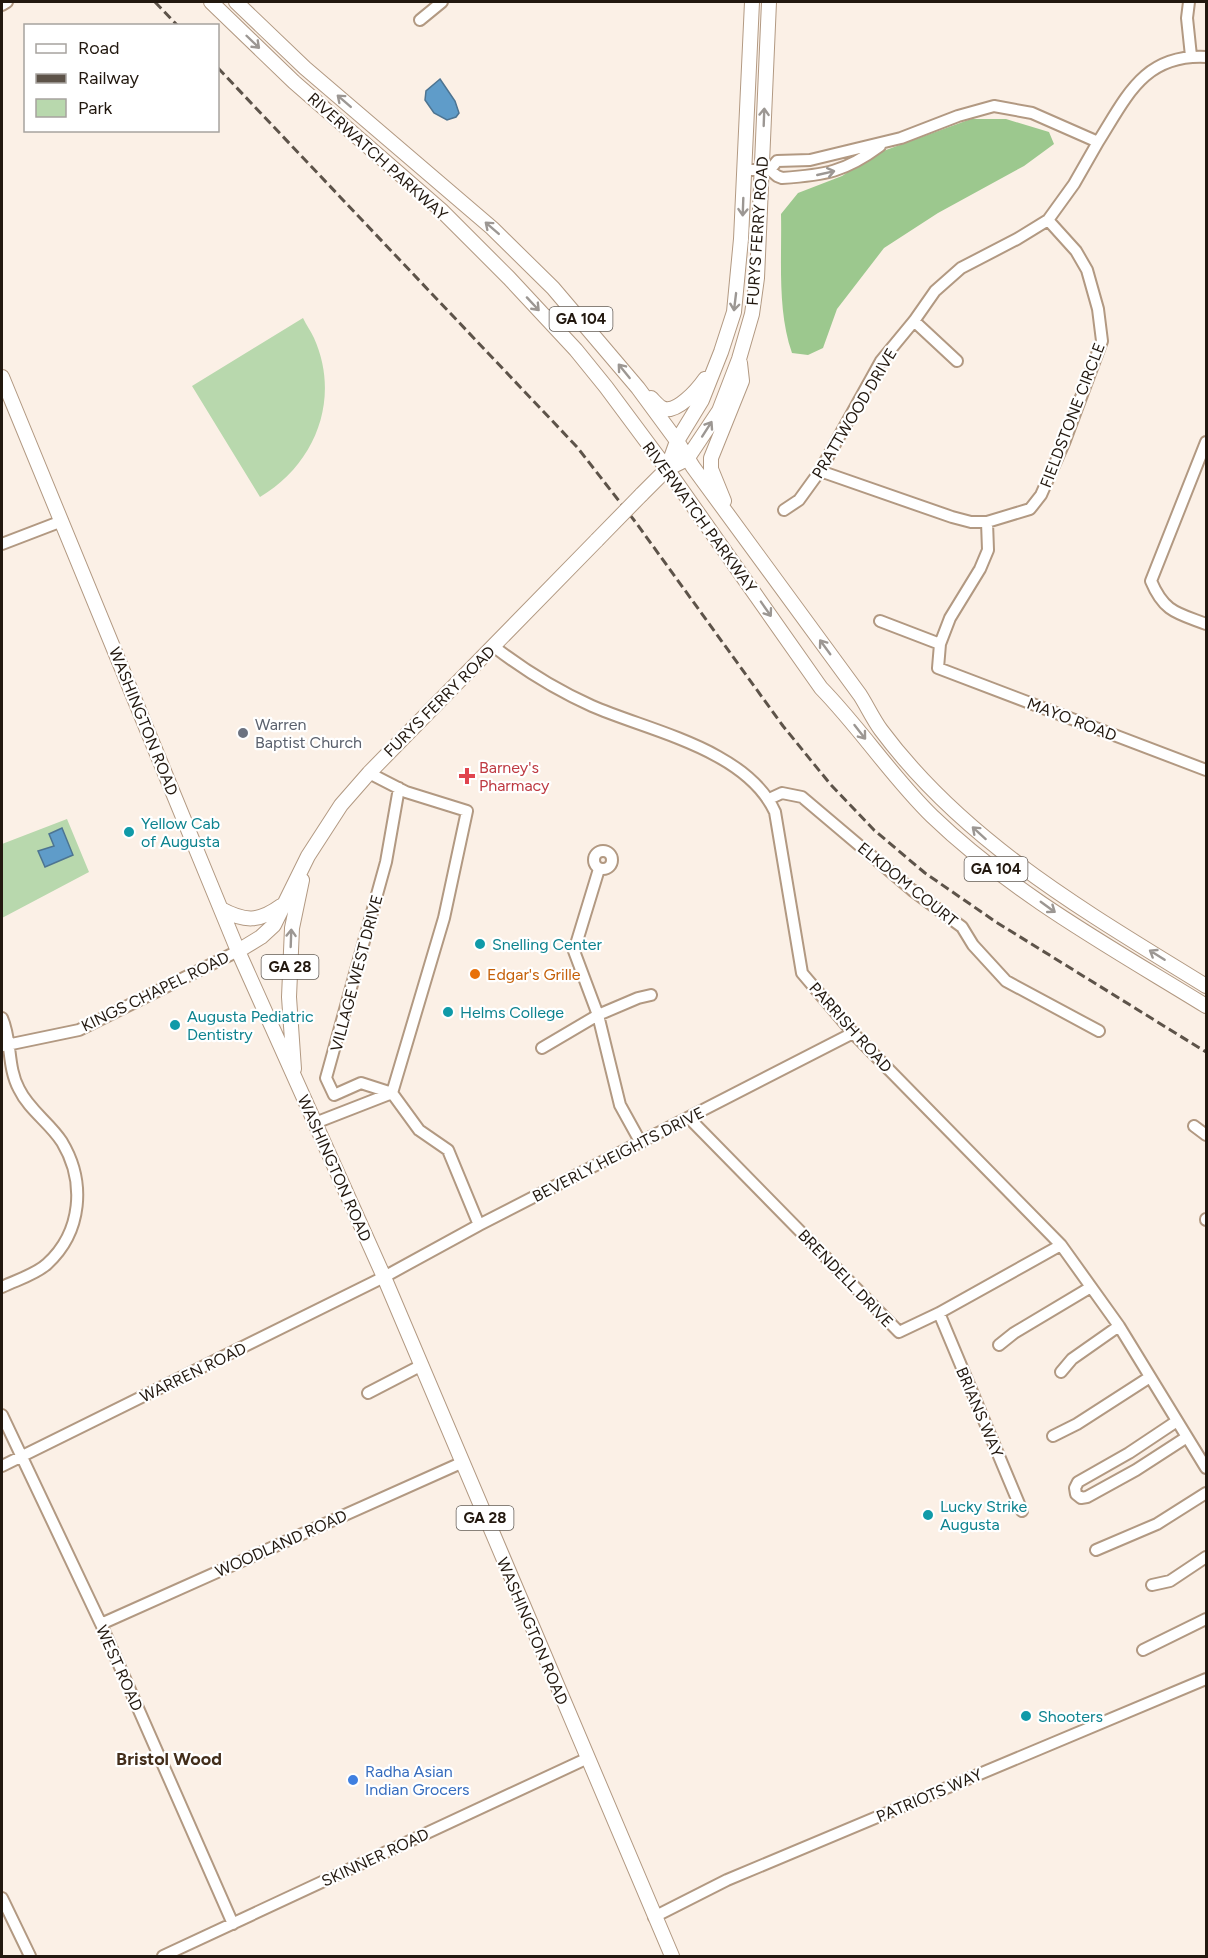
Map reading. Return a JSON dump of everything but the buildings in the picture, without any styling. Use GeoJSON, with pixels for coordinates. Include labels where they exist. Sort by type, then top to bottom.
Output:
{"type":"FeatureCollection","features":[{"type":"Feature","properties":{"kind":"main road","name":"RIVERWATCH PARKWAY"},"geometry":{"type":"LineString","coordinates":[[211,2],[294,82],[441,210],[561,334],[600,380],[667,469],[821,688],[845,712],[873,749],[931,815],[969,849],[1052,911],[1206,1006]]}},
{"type":"Feature","properties":{"kind":"main road","name":"RIVERWATCH PARKWAY"},"geometry":{"type":"LineString","coordinates":[[236,2],[305,68],[517,251],[574,311],[638,388],[677,441],[687,459],[860,695],[879,728],[921,778],[983,838],[1064,899],[1206,986]]}},
{"type":"Feature","properties":{"kind":"main road","name":"FURYS FERRY ROAD"},"geometry":{"type":"LineString","coordinates":[[667,469],[677,441],[702,400],[722,352],[734,312],[741,239],[752,2]]}},
{"type":"Feature","properties":{"kind":"main road","name":"FURYS FERRY ROAD"},"geometry":{"type":"LineString","coordinates":[[238,951],[261,937],[274,925],[308,856],[341,805],[369,773],[667,469],[687,459],[719,411],[740,359],[752,314],[757,278],[766,170],[770,2]]}},
{"type":"Feature","properties":{"kind":"main road"},"geometry":{"type":"LineString","coordinates":[[638,388],[662,409],[671,410],[699,388],[722,352]]}},
{"type":"Feature","properties":{"kind":"main road"},"geometry":{"type":"LineString","coordinates":[[731,519],[711,469],[711,458],[742,381],[740,359]]}},
{"type":"Feature","properties":{"kind":"main road","name":"WASHINGTON ROAD"},"geometry":{"type":"LineString","coordinates":[[2,377],[238,951],[384,1277],[672,1956]]}},
{"type":"Feature","properties":{"kind":"main road","name":"GA 28"},"geometry":{"type":"LineString","coordinates":[[295,1080],[289,997],[292,928],[308,856]]}},
{"type":"Feature","properties":{"kind":"main road"},"geometry":{"type":"LineString","coordinates":[[221,909],[235,916],[255,919],[269,915],[285,903]]}},
{"type":"Feature","properties":{"kind":"street"},"geometry":{"type":"LineString","coordinates":[[2,5],[7,2]]}},
{"type":"Feature","properties":{"kind":"street"},"geometry":{"type":"LineString","coordinates":[[420,20],[442,2]]}},
{"type":"Feature","properties":{"kind":"street"},"geometry":{"type":"LineString","coordinates":[[1189,2],[1187,18],[1191,56],[1206,57]]}},
{"type":"Feature","properties":{"kind":"street","name":"PRATTWOOD DRIVE"},"geometry":{"type":"LineString","coordinates":[[784,510],[799,500],[820,471],[881,361],[935,291],[961,268],[1048,220],[1074,184],[1133,86],[1151,70],[1176,59],[1191,56]]}},
{"type":"Feature","properties":{"kind":"street"},"geometry":{"type":"LineString","coordinates":[[766,170],[777,161],[810,160],[885,142],[994,106],[1032,113],[1098,142]]}},
{"type":"Feature","properties":{"kind":"street"},"geometry":{"type":"LineString","coordinates":[[744,170],[766,170],[782,178],[816,176],[859,162],[885,142]]}},
{"type":"Feature","properties":{"kind":"street","name":"FIELDSTONE CIRCLE"},"geometry":{"type":"LineString","coordinates":[[820,471],[971,522],[987,522],[1030,509],[1041,495],[1064,442],[1102,341],[1098,309],[1087,270],[1076,251],[1048,220]]}},
{"type":"Feature","properties":{"kind":"street"},"geometry":{"type":"LineString","coordinates":[[914,321],[957,361]]}},
{"type":"Feature","properties":{"kind":"street"},"geometry":{"type":"LineString","coordinates":[[1206,442],[1151,581],[1158,598],[1172,611],[1206,624]]}},
{"type":"Feature","properties":{"kind":"street"},"geometry":{"type":"LineString","coordinates":[[2,544],[62,521]]}},
{"type":"Feature","properties":{"kind":"street"},"geometry":{"type":"LineString","coordinates":[[880,621],[940,644],[951,618],[980,569],[988,550],[987,522]]}},
{"type":"Feature","properties":{"kind":"street","name":"MAYO ROAD"},"geometry":{"type":"LineString","coordinates":[[940,644],[938,668],[1206,770]]}},
{"type":"Feature","properties":{"kind":"street","name":"PARRISH ROAD"},"geometry":{"type":"LineString","coordinates":[[493,646],[536,677],[578,699],[710,752],[743,774],[764,792],[775,812],[802,973],[853,1033],[1061,1245],[1119,1326],[1206,1468]]}},
{"type":"Feature","properties":{"kind":"street"},"geometry":{"type":"LineString","coordinates":[[369,773],[399,788],[467,811],[444,918],[392,1094]]}},
{"type":"Feature","properties":{"kind":"street","name":"VILLAGE WEST DRIVE"},"geometry":{"type":"LineString","coordinates":[[392,1094],[361,1083],[334,1095],[326,1078],[386,862],[399,788]]}},
{"type":"Feature","properties":{"kind":"street","name":"ELKDOM COURT"},"geometry":{"type":"LineString","coordinates":[[769,799],[782,794],[802,797],[912,890],[962,927],[973,945],[1006,981],[1099,1031]]}},
{"type":"Feature","properties":{"kind":"street"},"geometry":{"type":"LineString","coordinates":[[599,869],[574,951],[598,1016],[620,1105],[641,1143]]}},
{"type":"Feature","properties":{"kind":"street","name":"KINGS CHAPEL ROAD"},"geometry":{"type":"LineString","coordinates":[[4,1045],[79,1030],[238,951]]}},
{"type":"Feature","properties":{"kind":"street"},"geometry":{"type":"LineString","coordinates":[[542,1048],[598,1016],[638,998],[651,995]]}},
{"type":"Feature","properties":{"kind":"street"},"geometry":{"type":"LineString","coordinates":[[2,1018],[4,1045],[19,1089],[31,1107],[62,1142],[75,1175],[79,1196],[76,1216],[63,1244],[46,1265],[2,1287]]}},
{"type":"Feature","properties":{"kind":"street","name":"BEVERLY HEIGHTS DRIVE"},"geometry":{"type":"LineString","coordinates":[[384,1277],[479,1225],[853,1033]]}},
{"type":"Feature","properties":{"kind":"street"},"geometry":{"type":"LineString","coordinates":[[315,1123],[392,1094]]}},
{"type":"Feature","properties":{"kind":"street"},"geometry":{"type":"LineString","coordinates":[[392,1094],[418,1130],[448,1150],[479,1225]]}},
{"type":"Feature","properties":{"kind":"street","name":"BRENDELL DRIVE"},"geometry":{"type":"LineString","coordinates":[[689,1118],[899,1332],[939,1313],[1061,1245]]}},
{"type":"Feature","properties":{"kind":"street"},"geometry":{"type":"LineString","coordinates":[[1194,1126],[1206,1135]]}},
{"type":"Feature","properties":{"kind":"street","name":"WARREN ROAD"},"geometry":{"type":"LineString","coordinates":[[2,1466],[384,1277]]}},
{"type":"Feature","properties":{"kind":"street"},"geometry":{"type":"LineString","coordinates":[[999,1345],[1014,1333],[1091,1287]]}},
{"type":"Feature","properties":{"kind":"street","name":"BRIANS WAY"},"geometry":{"type":"LineString","coordinates":[[939,1313],[1022,1511]]}},
{"type":"Feature","properties":{"kind":"street"},"geometry":{"type":"LineString","coordinates":[[1061,1372],[1072,1359],[1119,1326]]}},
{"type":"Feature","properties":{"kind":"street"},"geometry":{"type":"LineString","coordinates":[[368,1393],[422,1365]]}},
{"type":"Feature","properties":{"kind":"street"},"geometry":{"type":"LineString","coordinates":[[1053,1436],[1077,1424],[1150,1377]]}},
{"type":"Feature","properties":{"kind":"street","name":"WEST ROAD"},"geometry":{"type":"LineString","coordinates":[[2,1415],[101,1624],[233,1923]]}},
{"type":"Feature","properties":{"kind":"street"},"geometry":{"type":"LineString","coordinates":[[1177,1421],[1129,1453],[1078,1482],[1075,1488],[1076,1494],[1081,1498],[1088,1497],[1187,1437]]}},
{"type":"Feature","properties":{"kind":"street","name":"WOODLAND ROAD"},"geometry":{"type":"LineString","coordinates":[[101,1624],[461,1463]]}},
{"type":"Feature","properties":{"kind":"street"},"geometry":{"type":"LineString","coordinates":[[1096,1550],[1156,1524],[1206,1493]]}},
{"type":"Feature","properties":{"kind":"street"},"geometry":{"type":"LineString","coordinates":[[1152,1585],[1170,1581],[1206,1557]]}},
{"type":"Feature","properties":{"kind":"street"},"geometry":{"type":"LineString","coordinates":[[1143,1650],[1206,1619]]}},
{"type":"Feature","properties":{"kind":"street","name":"PATRIOTS WAY"},"geometry":{"type":"LineString","coordinates":[[654,1917],[727,1880],[1206,1679]]}},
{"type":"Feature","properties":{"kind":"street","name":"SKINNER ROAD"},"geometry":{"type":"LineString","coordinates":[[163,1956],[588,1758]]}},
{"type":"Feature","properties":{"kind":"street"},"geometry":{"type":"LineString","coordinates":[[2,1898],[30,1956]]}},
{"type":"Feature","properties":{"kind":"green space"},"geometry":{"type":"Polygon","coordinates":[[[971,119],[1006,119],[1049,132],[1054,144],[1024,166],[938,213],[884,248],[837,309],[823,348],[808,355],[792,353],[787,337],[782,302],[781,214],[798,193],[842,176],[875,154],[971,119]]]}},
{"type":"Feature","properties":{"kind":"green space"},"geometry":{"type":"Polygon","coordinates":[[[303,318],[314,338],[322,361],[325,384],[324,406],[309,448],[296,467],[280,483],[260,497],[192,386],[303,318]]]}},
{"type":"Feature","properties":{"kind":"green space"},"geometry":{"type":"Polygon","coordinates":[[[67,819],[89,872],[2,918],[2,844],[67,819]]]}},
{"type":"Feature","properties":{"kind":"water"},"geometry":{"type":"Polygon","coordinates":[[[440,79],[455,101],[459,113],[456,117],[447,120],[434,113],[425,100],[426,91],[440,79]]]}},
{"type":"Feature","properties":{"kind":"water"},"geometry":{"type":"Polygon","coordinates":[[[62,828],[73,855],[45,867],[38,851],[54,846],[49,834],[62,828]]]}},
{"type":"Feature","properties":{"kind":"railway"},"geometry":{"type":"LineString","coordinates":[[155,2],[176,24]]}},
{"type":"Feature","properties":{"kind":"railway"},"geometry":{"type":"LineString","coordinates":[[219,69],[577,447],[637,524],[783,726],[831,785],[874,830],[925,873],[996,922],[1206,1052]]}},
{"type":"Feature","properties":{"kind":"place","name":"Warren Baptist Church"},"geometry":{"type":"Point","coordinates":[243,733]}},
{"type":"Feature","properties":{"kind":"place","name":"Barney's Pharmacy"},"geometry":{"type":"Point","coordinates":[467,776]}},
{"type":"Feature","properties":{"kind":"place","name":"Yellow Cab of Augusta"},"geometry":{"type":"Point","coordinates":[129,832]}},
{"type":"Feature","properties":{"kind":"place","name":"Snelling Center"},"geometry":{"type":"Point","coordinates":[480,944]}},
{"type":"Feature","properties":{"kind":"place","name":"Edgar's Grille"},"geometry":{"type":"Point","coordinates":[475,974]}},
{"type":"Feature","properties":{"kind":"place","name":"Helms College"},"geometry":{"type":"Point","coordinates":[448,1012]}},
{"type":"Feature","properties":{"kind":"place","name":"Augusta Pediatric Dentistry"},"geometry":{"type":"Point","coordinates":[175,1025]}},
{"type":"Feature","properties":{"kind":"place","name":"Lucky Strike Augusta"},"geometry":{"type":"Point","coordinates":[928,1515]}},
{"type":"Feature","properties":{"kind":"place","name":"Shooters"},"geometry":{"type":"Point","coordinates":[1026,1716]}},
{"type":"Feature","properties":{"kind":"place","name":"Radha Asian Indian Grocers"},"geometry":{"type":"Point","coordinates":[353,1780]}},
{"type":"Feature","properties":{"kind":"district","name":"Bristol Wood"},"geometry":{"type":"Point","coordinates":[169,1759]}}]}
